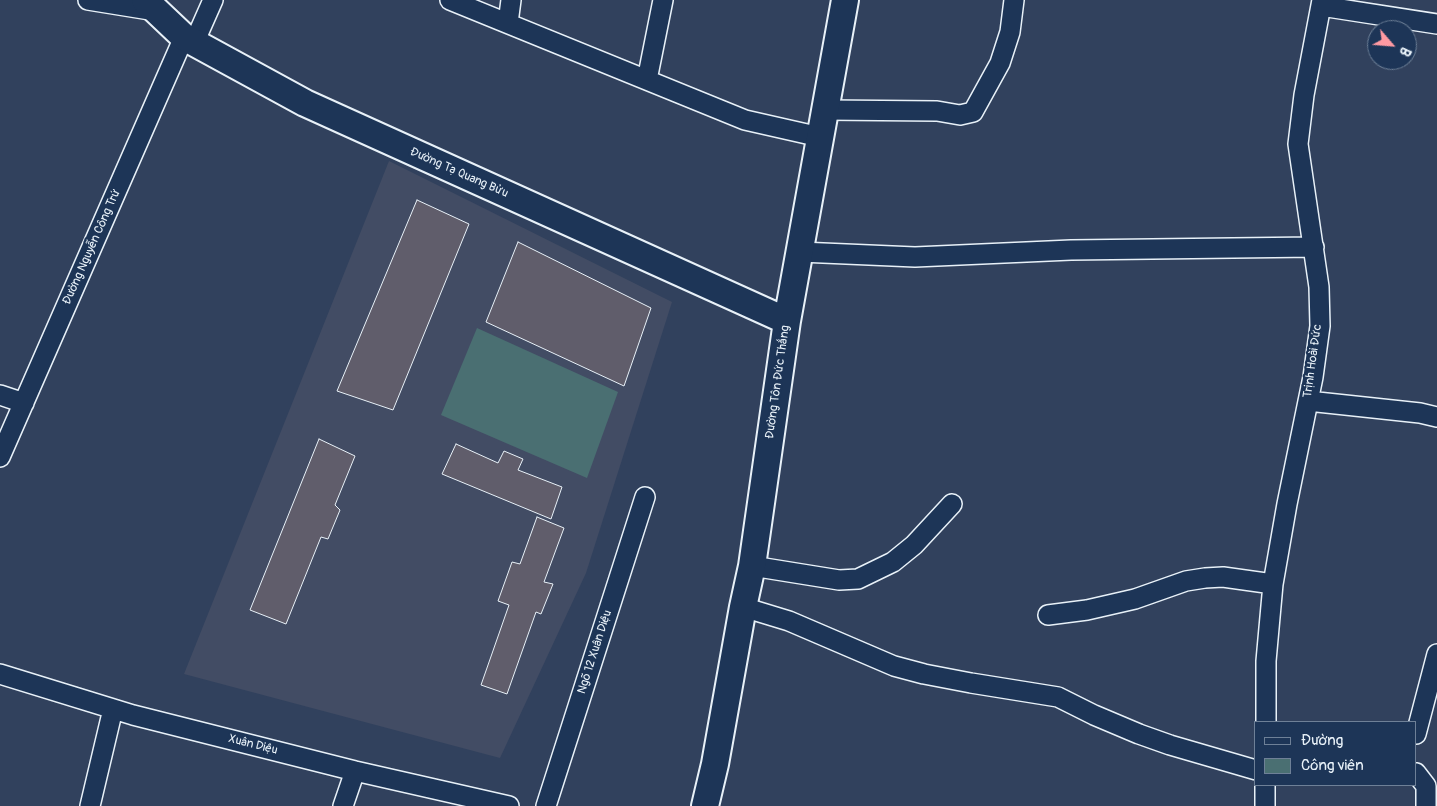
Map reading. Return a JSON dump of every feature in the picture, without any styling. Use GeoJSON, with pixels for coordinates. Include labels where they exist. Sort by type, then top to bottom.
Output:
{"type":"FeatureCollection","features":[{"type":"Feature","properties":{"kind":"street"},"geometry":{"type":"LineString","coordinates":[[88,0],[151,6]]}},
{"type":"Feature","properties":{"kind":"street","name":"Đường Nguyễn Công Trứ"},"geometry":{"type":"LineString","coordinates":[[0,457],[189,40],[213,0]]}},
{"type":"Feature","properties":{"kind":"street"},"geometry":{"type":"LineString","coordinates":[[450,0],[745,120],[820,137]]}},
{"type":"Feature","properties":{"kind":"street"},"geometry":{"type":"LineString","coordinates":[[508,23],[511,0]]}},
{"type":"Feature","properties":{"kind":"street"},"geometry":{"type":"LineString","coordinates":[[647,80],[663,0]]}},
{"type":"Feature","properties":{"kind":"street","name":"Đường Tôn Đức Thắng"},"geometry":{"type":"LineString","coordinates":[[715,764],[752,566],[787,321],[845,0]]}},
{"type":"Feature","properties":{"kind":"street"},"geometry":{"type":"LineString","coordinates":[[825,110],[937,111],[960,115],[973,112],[984,96],[1000,63],[1010,32],[1014,0]]}},
{"type":"Feature","properties":{"kind":"street"},"geometry":{"type":"LineString","coordinates":[[1322,3],[1437,24]]}},
{"type":"Feature","properties":{"kind":"street","name":"Trịnh Hoài Đức"},"geometry":{"type":"LineString","coordinates":[[1266,721],[1266,661],[1272,584],[1313,377],[1320,326],[1319,287],[1298,144],[1304,95],[1322,3]]}},
{"type":"Feature","properties":{"kind":"street","name":"Đường Tạ Quang Bửu"},"geometry":{"type":"LineString","coordinates":[[151,6],[189,40],[305,104],[787,321]]}},
{"type":"Feature","properties":{"kind":"street"},"geometry":{"type":"LineString","coordinates":[[800,252],[915,257],[1072,250],[1314,247]]}},
{"type":"Feature","properties":{"kind":"street"},"geometry":{"type":"LineString","coordinates":[[0,395],[24,403]]}},
{"type":"Feature","properties":{"kind":"street"},"geometry":{"type":"LineString","coordinates":[[1308,401],[1420,413],[1437,417]]}},
{"type":"Feature","properties":{"kind":"street","name":"Ngõ 12 Xuân Diệu"},"geometry":{"type":"LineString","coordinates":[[546,806],[645,497]]}},
{"type":"Feature","properties":{"kind":"street"},"geometry":{"type":"LineString","coordinates":[[752,566],[839,580],[858,579],[893,562],[914,545],[952,504]]}},
{"type":"Feature","properties":{"kind":"street"},"geometry":{"type":"LineString","coordinates":[[1048,615],[1087,610],[1152,594],[1186,581],[1205,578],[1223,577],[1272,584]]}},
{"type":"Feature","properties":{"kind":"street"},"geometry":{"type":"LineString","coordinates":[[743,607],[789,620],[894,666],[971,684],[1058,697],[1139,734],[1254,769]]}},
{"type":"Feature","properties":{"kind":"street"},"geometry":{"type":"LineString","coordinates":[[1417,730],[1437,654]]}},
{"type":"Feature","properties":{"kind":"street","name":"Xuân Diệu"},"geometry":{"type":"LineString","coordinates":[[0,674],[112,709],[355,771],[509,806]]}},
{"type":"Feature","properties":{"kind":"street"},"geometry":{"type":"LineString","coordinates":[[90,806],[112,709]]}},
{"type":"Feature","properties":{"kind":"street"},"geometry":{"type":"LineString","coordinates":[[705,806],[715,764]]}},
{"type":"Feature","properties":{"kind":"street"},"geometry":{"type":"LineString","coordinates":[[715,764],[715,806]]}},
{"type":"Feature","properties":{"kind":"street"},"geometry":{"type":"LineString","coordinates":[[342,806],[355,771]]}},
{"type":"Feature","properties":{"kind":"street"},"geometry":{"type":"LineString","coordinates":[[1426,782],[1426,806]]}},
{"type":"Feature","properties":{"kind":"street"},"geometry":{"type":"LineString","coordinates":[[1265,786],[1265,806]]}},
{"type":"Feature","properties":{"kind":"shaded area"},"geometry":{"type":"Polygon","coordinates":[[[389,161],[672,302],[586,573],[500,758],[184,674],[389,161]]]}},
{"type":"Feature","properties":{"kind":"green space"},"geometry":{"type":"Polygon","coordinates":[[[477,328],[618,392],[587,478],[441,415],[477,328]]]}},
{"type":"Feature","properties":{"kind":"building"},"geometry":{"type":"Polygon","coordinates":[[[417,200],[469,224],[393,410],[337,391],[417,200]]]}},
{"type":"Feature","properties":{"kind":"building"},"geometry":{"type":"Polygon","coordinates":[[[518,242],[651,308],[624,386],[486,322],[518,242]]]}},
{"type":"Feature","properties":{"kind":"building"},"geometry":{"type":"Polygon","coordinates":[[[319,439],[355,456],[335,505],[340,510],[328,539],[321,537],[286,624],[250,610],[319,439]]]}},
{"type":"Feature","properties":{"kind":"building"},"geometry":{"type":"Polygon","coordinates":[[[456,444],[498,463],[504,451],[523,459],[518,470],[562,487],[551,519],[442,474],[456,444]]]}},
{"type":"Feature","properties":{"kind":"building"},"geometry":{"type":"Polygon","coordinates":[[[537,517],[564,528],[544,582],[553,584],[541,614],[536,612],[507,694],[481,685],[509,605],[498,601],[512,562],[520,564],[537,517]]]}}]}
